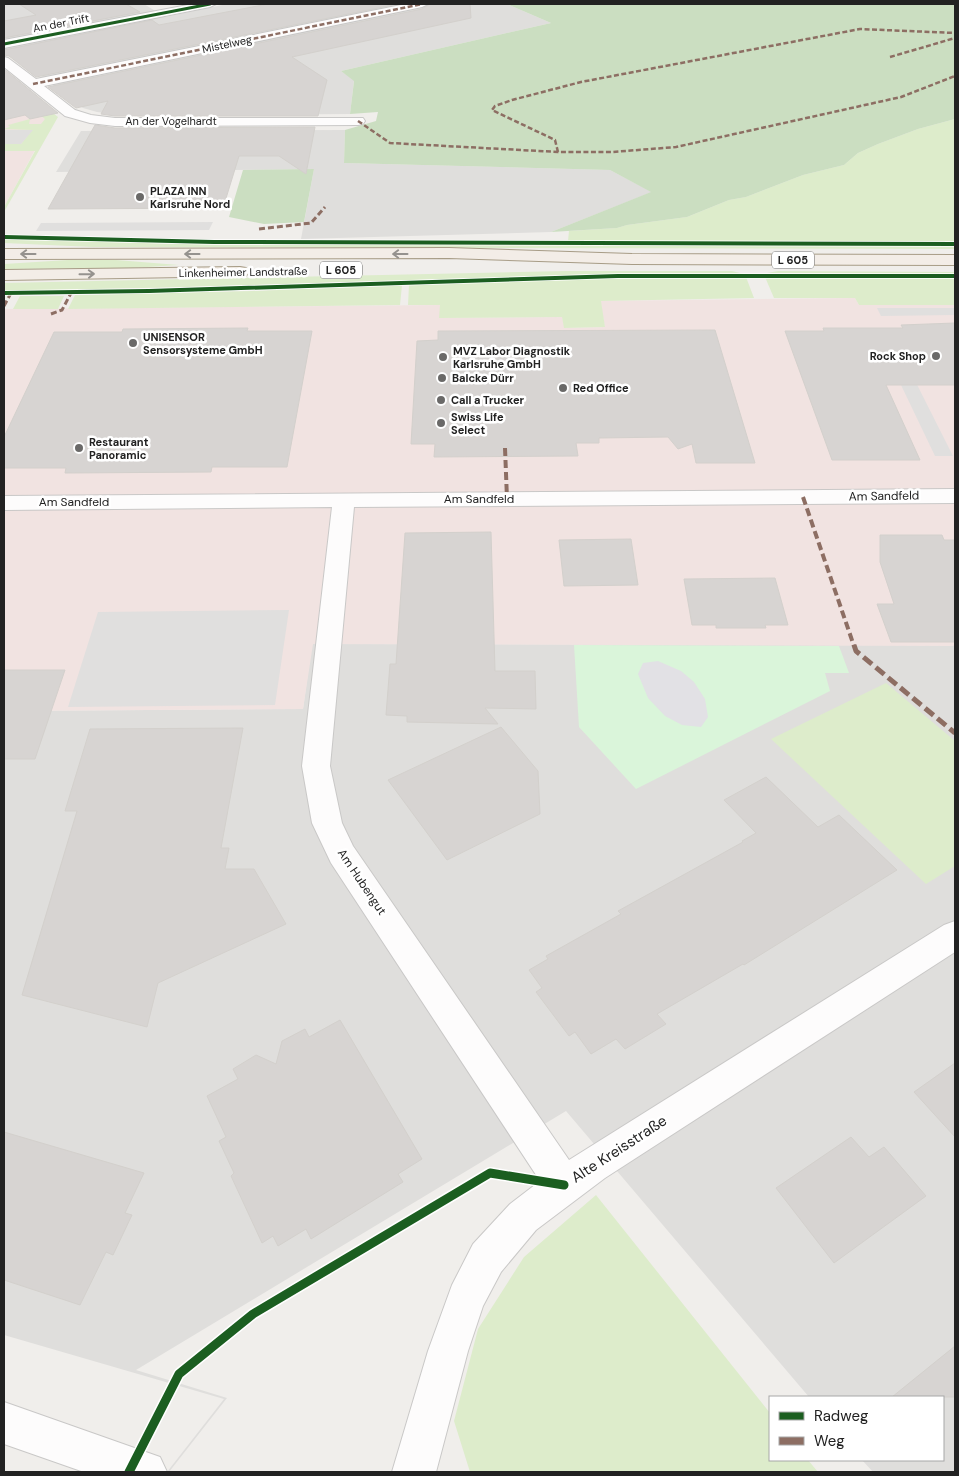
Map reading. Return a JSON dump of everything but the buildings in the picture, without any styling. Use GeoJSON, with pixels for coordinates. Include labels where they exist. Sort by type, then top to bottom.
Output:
{"type":"FeatureCollection","features":[{"type":"Feature","properties":{"kind":"main road","name":"Linkenheimer Landstraße"},"geometry":{"type":"LineString","coordinates":[[4,254],[449,253],[632,259],[955,260]]}},
{"type":"Feature","properties":{"kind":"main road","name":"Linkenheimer Landstraße"},"geometry":{"type":"LineString","coordinates":[[4,275],[322,270],[632,259]]}},
{"type":"Feature","properties":{"kind":"street"},"geometry":{"type":"LineString","coordinates":[[152,4],[167,13]]}},
{"type":"Feature","properties":{"kind":"street","name":"An der Trift"},"geometry":{"type":"LineString","coordinates":[[4,44],[210,4]]}},
{"type":"Feature","properties":{"kind":"street","name":"Mistelweg"},"geometry":{"type":"LineString","coordinates":[[33,84],[422,4]]}},
{"type":"Feature","properties":{"kind":"street","name":"An der Vogelhardt"},"geometry":{"type":"LineString","coordinates":[[4,61],[70,113],[102,121],[358,121]]}},
{"type":"Feature","properties":{"kind":"street","name":"Am Sandfeld"},"geometry":{"type":"LineString","coordinates":[[4,503],[955,496]]}},
{"type":"Feature","properties":{"kind":"street","name":"Am Hubengut"},"geometry":{"type":"LineString","coordinates":[[344,500],[316,766],[320,795],[327,822],[342,854],[564,1185]]}},
{"type":"Feature","properties":{"kind":"street","name":"Alte Kreisstraße"},"geometry":{"type":"LineString","coordinates":[[414,1472],[448,1350],[466,1299],[487,1258],[523,1217],[592,1164],[955,935]]}},
{"type":"Feature","properties":{"kind":"street"},"geometry":{"type":"LineString","coordinates":[[4,1423],[145,1472]]}},
{"type":"Feature","properties":{"kind":"shaded area"},"geometry":{"type":"Polygon","coordinates":[[[4,4],[144,4],[165,17],[227,4],[507,4],[551,23],[341,71],[354,80],[350,114],[126,116],[83,108],[4,48],[4,4]]]}},
{"type":"Feature","properties":{"kind":"shaded area"},"geometry":{"type":"Polygon","coordinates":[[[4,75],[53,117],[4,207],[4,75]]]}},
{"type":"Feature","properties":{"kind":"shaded area"},"geometry":{"type":"Polygon","coordinates":[[[4,130],[33,130],[21,144],[4,144],[4,130]]]}},
{"type":"Feature","properties":{"kind":"shaded area"},"geometry":{"type":"Polygon","coordinates":[[[345,130],[344,163],[610,170],[652,192],[551,232],[301,239],[314,169],[56,172],[81,131],[345,130]]]}},
{"type":"Feature","properties":{"kind":"shaded area"},"geometry":{"type":"Polygon","coordinates":[[[213,222],[209,230],[36,231],[41,223],[213,222]]]}},
{"type":"Feature","properties":{"kind":"shaded area"},"geometry":{"type":"Polygon","coordinates":[[[855,298],[859,305],[955,305],[955,645],[953,646],[313,644],[303,709],[4,711],[4,309],[440,305],[440,318],[562,317],[565,328],[605,327],[600,301],[855,298]]]}},
{"type":"Feature","properties":{"kind":"shaded area"},"geometry":{"type":"Polygon","coordinates":[[[877,308],[955,308],[955,315],[881,316],[877,308]]]}},
{"type":"Feature","properties":{"kind":"shaded area"},"geometry":{"type":"Polygon","coordinates":[[[878,337],[893,337],[953,456],[935,456],[878,337]]]}},
{"type":"Feature","properties":{"kind":"shaded area"},"geometry":{"type":"Polygon","coordinates":[[[289,610],[275,705],[68,707],[98,612],[289,610]]]}},
{"type":"Feature","properties":{"kind":"shaded area"},"geometry":{"type":"Polygon","coordinates":[[[312,644],[955,645],[955,1472],[873,1472],[863,1461],[944,1461],[944,1396],[808,1396],[566,1111],[136,1370],[227,1398],[169,1472],[167,1472],[224,1399],[4,1335],[4,711],[303,709],[312,644]]]}},
{"type":"Feature","properties":{"kind":"shaded area"},"geometry":{"type":"Polygon","coordinates":[[[658,661],[681,671],[694,682],[705,699],[708,717],[701,727],[682,725],[665,716],[648,698],[638,674],[643,663],[658,661]]]}},
{"type":"Feature","properties":{"kind":"green space"},"geometry":{"type":"Polygon","coordinates":[[[507,4],[955,4],[955,119],[918,129],[878,144],[858,153],[844,165],[803,175],[746,197],[729,200],[687,217],[617,228],[551,232],[651,192],[610,170],[344,163],[345,130],[376,121],[378,112],[350,114],[354,81],[341,71],[551,23],[507,4]]]}},
{"type":"Feature","properties":{"kind":"green space"},"geometry":{"type":"Polygon","coordinates":[[[4,74],[58,117],[4,212],[4,207],[35,151],[4,151],[4,144],[21,144],[32,130],[4,129],[10,127],[8,125],[30,119],[29,124],[41,124],[45,119],[4,85],[4,74]]]}},
{"type":"Feature","properties":{"kind":"green space"},"geometry":{"type":"Polygon","coordinates":[[[955,119],[955,242],[568,241],[569,231],[617,228],[687,217],[729,200],[746,197],[803,175],[844,165],[858,153],[878,144],[918,129],[955,119]]]}},
{"type":"Feature","properties":{"kind":"green space"},"geometry":{"type":"Polygon","coordinates":[[[314,169],[304,222],[264,224],[229,217],[243,170],[314,169]]]}},
{"type":"Feature","properties":{"kind":"green space"},"geometry":{"type":"Polygon","coordinates":[[[4,239],[183,244],[955,246],[955,249],[93,247],[4,243],[4,239]]]}},
{"type":"Feature","properties":{"kind":"green space"},"geometry":{"type":"Polygon","coordinates":[[[68,260],[116,260],[179,265],[132,268],[4,269],[4,264],[68,260]]]}},
{"type":"Feature","properties":{"kind":"green space"},"geometry":{"type":"Polygon","coordinates":[[[566,271],[732,271],[744,274],[602,274],[4,291],[4,283],[566,271]]]}},
{"type":"Feature","properties":{"kind":"green space"},"geometry":{"type":"Polygon","coordinates":[[[778,271],[955,272],[955,275],[767,273],[778,271]]]}},
{"type":"Feature","properties":{"kind":"green space"},"geometry":{"type":"Polygon","coordinates":[[[617,277],[746,277],[754,298],[601,301],[605,327],[564,328],[562,317],[439,318],[440,305],[408,305],[409,285],[617,277]]]}},
{"type":"Feature","properties":{"kind":"green space"},"geometry":{"type":"Polygon","coordinates":[[[765,277],[955,278],[955,305],[859,305],[855,298],[774,298],[765,277]]]}},
{"type":"Feature","properties":{"kind":"green space"},"geometry":{"type":"Polygon","coordinates":[[[402,285],[400,305],[68,309],[75,295],[402,285]]]}},
{"type":"Feature","properties":{"kind":"green space"},"geometry":{"type":"Polygon","coordinates":[[[20,296],[64,296],[58,309],[13,309],[20,296]]]}},
{"type":"Feature","properties":{"kind":"green space"},"geometry":{"type":"Polygon","coordinates":[[[574,645],[839,646],[849,673],[825,673],[830,691],[636,789],[579,727],[574,645]]]}},
{"type":"Feature","properties":{"kind":"green space"},"geometry":{"type":"Polygon","coordinates":[[[886,683],[955,741],[955,866],[926,884],[771,739],[886,683]]]}},
{"type":"Feature","properties":{"kind":"green space"},"geometry":{"type":"Polygon","coordinates":[[[596,1195],[769,1412],[769,1461],[809,1461],[818,1472],[470,1472],[454,1421],[478,1329],[524,1257],[596,1195]]]}},
{"type":"Feature","properties":{"kind":"marked path"},"geometry":{"type":"LineString","coordinates":[[33,84],[422,4]]}},
{"type":"Feature","properties":{"kind":"marked path"},"geometry":{"type":"LineString","coordinates":[[558,152],[555,140],[492,110],[495,106],[512,100],[581,82],[860,29],[955,33]]}},
{"type":"Feature","properties":{"kind":"marked path"},"geometry":{"type":"LineString","coordinates":[[890,57],[955,38]]}},
{"type":"Feature","properties":{"kind":"marked path"},"geometry":{"type":"LineString","coordinates":[[358,121],[390,143],[558,152],[612,152],[676,147],[901,97],[955,76]]}},
{"type":"Feature","properties":{"kind":"marked path"},"geometry":{"type":"LineString","coordinates":[[259,229],[311,223],[325,207]]}},
{"type":"Feature","properties":{"kind":"marked path"},"geometry":{"type":"LineString","coordinates":[[4,306],[11,293]]}},
{"type":"Feature","properties":{"kind":"marked path"},"geometry":{"type":"LineString","coordinates":[[51,314],[62,310],[71,293]]}},
{"type":"Feature","properties":{"kind":"marked path"},"geometry":{"type":"LineString","coordinates":[[505,448],[507,499]]}},
{"type":"Feature","properties":{"kind":"marked path"},"geometry":{"type":"LineString","coordinates":[[803,497],[856,651],[955,733]]}},
{"type":"Feature","properties":{"kind":"cycle path"},"geometry":{"type":"LineString","coordinates":[[4,44],[210,4]]}},
{"type":"Feature","properties":{"kind":"cycle path"},"geometry":{"type":"LineString","coordinates":[[4,237],[214,242],[955,244]]}},
{"type":"Feature","properties":{"kind":"cycle path"},"geometry":{"type":"LineString","coordinates":[[4,293],[149,291],[618,276],[955,276]]}},
{"type":"Feature","properties":{"kind":"cycle path"},"geometry":{"type":"LineString","coordinates":[[129,1472],[179,1374],[253,1314],[490,1173],[564,1185]]}},
{"type":"Feature","properties":{"kind":"place","name":"PLAZA INN Karlsruhe Nord"},"geometry":{"type":"Point","coordinates":[140,197]}},
{"type":"Feature","properties":{"kind":"place","name":"UNISENSOR Sensorsysteme GmbH"},"geometry":{"type":"Point","coordinates":[133,343]}},
{"type":"Feature","properties":{"kind":"place","name":"Rock Shop"},"geometry":{"type":"Point","coordinates":[936,356]}},
{"type":"Feature","properties":{"kind":"place","name":"MVZ Labor Diagnostik Karlsruhe GmbH"},"geometry":{"type":"Point","coordinates":[443,357]}},
{"type":"Feature","properties":{"kind":"place","name":"Balcke Dürr"},"geometry":{"type":"Point","coordinates":[442,378]}},
{"type":"Feature","properties":{"kind":"place","name":"Red Office"},"geometry":{"type":"Point","coordinates":[563,388]}},
{"type":"Feature","properties":{"kind":"place","name":"Call a Trucker"},"geometry":{"type":"Point","coordinates":[441,400]}},
{"type":"Feature","properties":{"kind":"place","name":"Swiss Life Select"},"geometry":{"type":"Point","coordinates":[441,423]}},
{"type":"Feature","properties":{"kind":"place","name":"Restaurant Panoramic"},"geometry":{"type":"Point","coordinates":[79,448]}}]}
